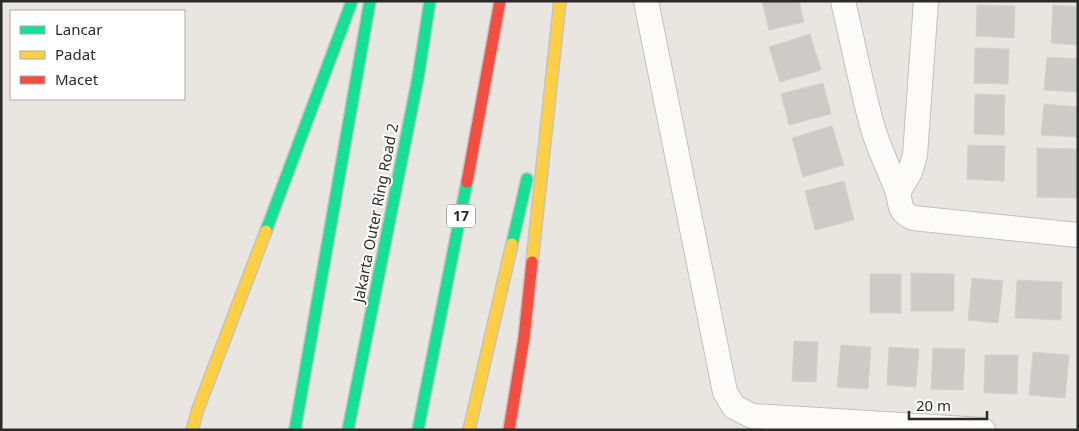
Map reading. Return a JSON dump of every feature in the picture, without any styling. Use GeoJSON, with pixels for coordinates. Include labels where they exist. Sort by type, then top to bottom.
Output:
{"type":"FeatureCollection","features":[{"type":"Feature","properties":{"kind":"highway"},"geometry":{"type":"LineString","coordinates":[[192,430],[198,408],[352,1]]}},
{"type":"Feature","properties":{"kind":"highway"},"geometry":{"type":"LineString","coordinates":[[295,430],[370,1]]}},
{"type":"Feature","properties":{"kind":"highway","name":"Jakarta Outer Ring Road 2"},"geometry":{"type":"LineString","coordinates":[[348,430],[418,78],[430,1]]}},
{"type":"Feature","properties":{"kind":"highway","name":"17"},"geometry":{"type":"LineString","coordinates":[[418,430],[460,222],[500,1]]}},
{"type":"Feature","properties":{"kind":"highway"},"geometry":{"type":"LineString","coordinates":[[509,430],[524,338],[560,1]]}},
{"type":"Feature","properties":{"kind":"highway"},"geometry":{"type":"LineString","coordinates":[[469,430],[555,59]]}},
{"type":"Feature","properties":{"kind":"street"},"geometry":{"type":"LineString","coordinates":[[646,1],[725,392],[734,407],[752,416],[983,430]]}},
{"type":"Feature","properties":{"kind":"street"},"geometry":{"type":"LineString","coordinates":[[843,1],[872,126],[898,192],[900,205],[905,214],[913,218],[1078,235]]}},
{"type":"Feature","properties":{"kind":"street"},"geometry":{"type":"LineString","coordinates":[[898,192],[910,172],[915,155],[926,1]]}},
{"type":"Feature","properties":{"kind":"building"},"geometry":{"type":"Polygon","coordinates":[[[762,1],[799,1],[804,22],[769,30],[762,1]]]}},
{"type":"Feature","properties":{"kind":"building"},"geometry":{"type":"Polygon","coordinates":[[[977,5],[1015,6],[1014,38],[976,36],[977,5]]]}},
{"type":"Feature","properties":{"kind":"building"},"geometry":{"type":"Polygon","coordinates":[[[1053,5],[1078,7],[1078,45],[1051,43],[1053,5]]]}},
{"type":"Feature","properties":{"kind":"building"},"geometry":{"type":"Polygon","coordinates":[[[810,34],[821,70],[780,82],[769,47],[810,34]]]}},
{"type":"Feature","properties":{"kind":"building"},"geometry":{"type":"Polygon","coordinates":[[[975,48],[1009,49],[1008,84],[974,83],[975,48]]]}},
{"type":"Feature","properties":{"kind":"building"},"geometry":{"type":"Polygon","coordinates":[[[1047,57],[1078,59],[1078,92],[1044,90],[1047,57]]]}},
{"type":"Feature","properties":{"kind":"building"},"geometry":{"type":"Polygon","coordinates":[[[823,83],[831,114],[789,125],[781,94],[823,83]]]}},
{"type":"Feature","properties":{"kind":"building"},"geometry":{"type":"Polygon","coordinates":[[[975,94],[1005,95],[1004,135],[974,134],[975,94]]]}},
{"type":"Feature","properties":{"kind":"building"},"geometry":{"type":"Polygon","coordinates":[[[1044,104],[1078,107],[1078,137],[1041,135],[1044,104]]]}},
{"type":"Feature","properties":{"kind":"building"},"geometry":{"type":"Polygon","coordinates":[[[832,126],[844,165],[803,177],[792,138],[832,126]]]}},
{"type":"Feature","properties":{"kind":"building"},"geometry":{"type":"Polygon","coordinates":[[[968,145],[1005,146],[1004,181],[967,179],[968,145]]]}},
{"type":"Feature","properties":{"kind":"building"},"geometry":{"type":"Polygon","coordinates":[[[1037,148],[1077,149],[1077,198],[1037,197],[1037,148]]]}},
{"type":"Feature","properties":{"kind":"building"},"geometry":{"type":"Polygon","coordinates":[[[844,181],[854,220],[815,230],[805,191],[844,181]]]}},
{"type":"Feature","properties":{"kind":"building"},"geometry":{"type":"Polygon","coordinates":[[[911,273],[954,274],[954,311],[911,311],[911,273]]]}},
{"type":"Feature","properties":{"kind":"building"},"geometry":{"type":"Polygon","coordinates":[[[870,274],[901,274],[901,313],[870,313],[870,274]]]}},
{"type":"Feature","properties":{"kind":"building"},"geometry":{"type":"Polygon","coordinates":[[[972,278],[1003,281],[998,323],[968,320],[972,278]]]}},
{"type":"Feature","properties":{"kind":"building"},"geometry":{"type":"Polygon","coordinates":[[[1017,280],[1062,282],[1061,320],[1015,318],[1017,280]]]}},
{"type":"Feature","properties":{"kind":"building"},"geometry":{"type":"Polygon","coordinates":[[[794,341],[818,342],[816,382],[792,381],[794,341]]]}},
{"type":"Feature","properties":{"kind":"building"},"geometry":{"type":"Polygon","coordinates":[[[841,345],[871,347],[868,389],[837,387],[841,345]]]}},
{"type":"Feature","properties":{"kind":"building"},"geometry":{"type":"Polygon","coordinates":[[[889,347],[919,349],[916,387],[887,385],[889,347]]]}},
{"type":"Feature","properties":{"kind":"building"},"geometry":{"type":"Polygon","coordinates":[[[933,348],[965,349],[963,390],[931,389],[933,348]]]}},
{"type":"Feature","properties":{"kind":"building"},"geometry":{"type":"Polygon","coordinates":[[[1033,352],[1069,355],[1065,398],[1029,395],[1033,352]]]}},
{"type":"Feature","properties":{"kind":"building"},"geometry":{"type":"Polygon","coordinates":[[[985,355],[1018,355],[1017,394],[984,393],[985,355]]]}},
{"type":"Feature","properties":{"kind":"traffic: fast"},"geometry":{"type":"LineString","coordinates":[[266,231],[352,1]]}},
{"type":"Feature","properties":{"kind":"traffic: fast"},"geometry":{"type":"LineString","coordinates":[[295,430],[370,1]]}},
{"type":"Feature","properties":{"kind":"traffic: fast"},"geometry":{"type":"LineString","coordinates":[[348,430],[418,78],[430,1]]}},
{"type":"Feature","properties":{"kind":"traffic: fast"},"geometry":{"type":"LineString","coordinates":[[512,244],[527,179]]}},
{"type":"Feature","properties":{"kind":"traffic: fast"},"geometry":{"type":"LineString","coordinates":[[418,430],[467,182]]}},
{"type":"Feature","properties":{"kind":"traffic: slow"},"geometry":{"type":"LineString","coordinates":[[532,262],[560,1]]}},
{"type":"Feature","properties":{"kind":"traffic: slow"},"geometry":{"type":"LineString","coordinates":[[192,430],[198,409],[266,231]]}},
{"type":"Feature","properties":{"kind":"traffic: slow"},"geometry":{"type":"LineString","coordinates":[[469,430],[512,244]]}},
{"type":"Feature","properties":{"kind":"traffic: jam"},"geometry":{"type":"LineString","coordinates":[[467,182],[500,1]]}},
{"type":"Feature","properties":{"kind":"traffic: jam"},"geometry":{"type":"LineString","coordinates":[[509,430],[524,338],[532,262]]}}]}
